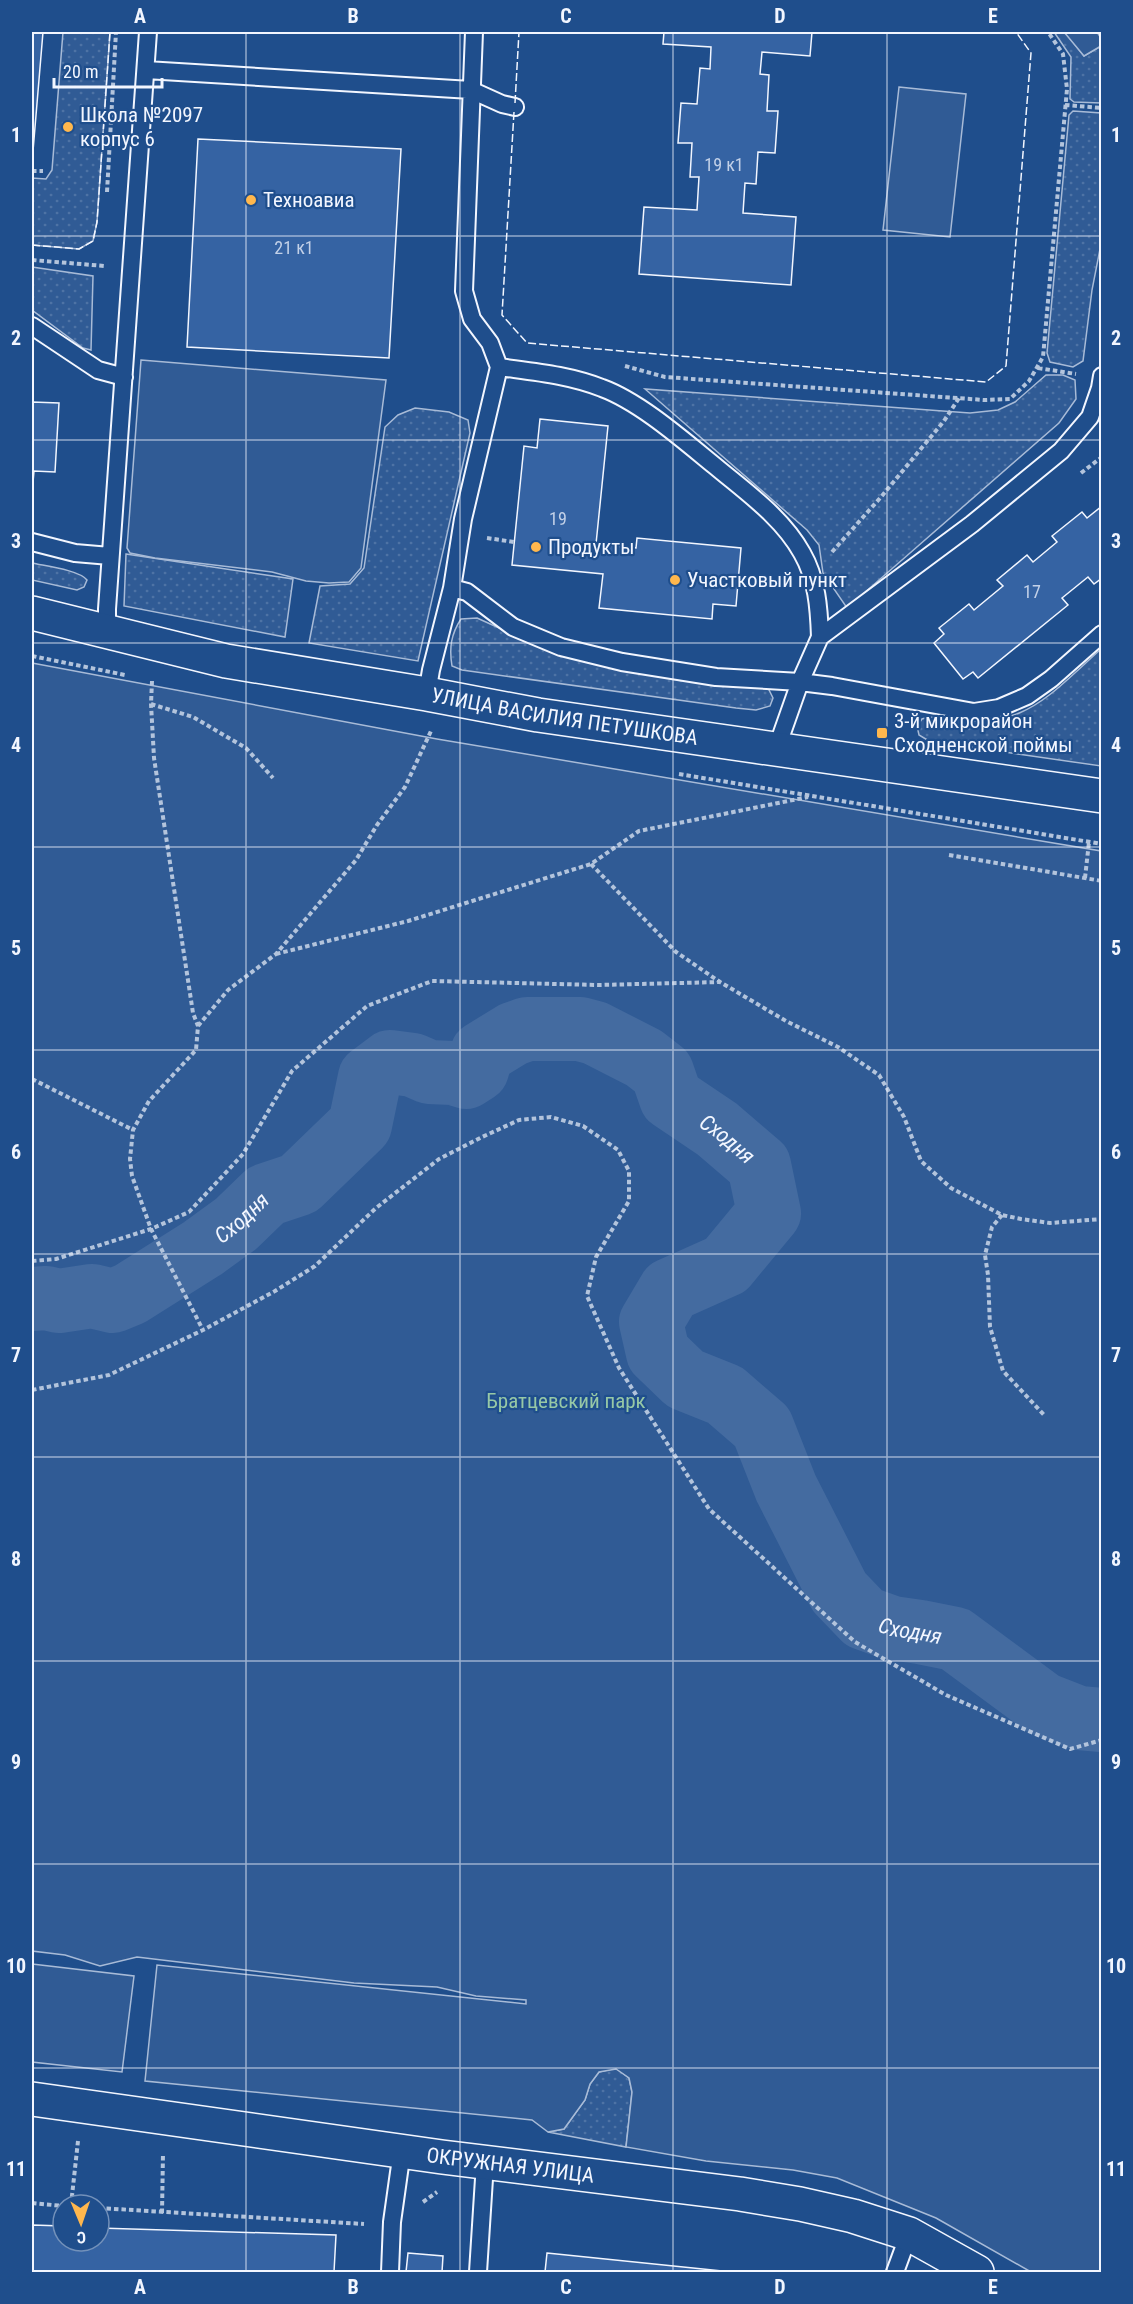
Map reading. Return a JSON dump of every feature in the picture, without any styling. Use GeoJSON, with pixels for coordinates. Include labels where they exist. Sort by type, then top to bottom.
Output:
{"type":"FeatureCollection","features":[{"type":"Feature","properties":{"kind":"street","name":"УЛИЦА ВАСИЛИЯ ПЕТУШКОВА"},"geometry":{"type":"LineString","coordinates":[[32,613],[226,661],[538,715],[1101,796]]}},
{"type":"Feature","properties":{"kind":"street","name":"ОКРУЖНАЯ УЛИЦА"},"geometry":{"type":"LineString","coordinates":[[32,2099],[485,2163],[740,2194],[800,2204],[853,2216],[909,2234],[976,2272]]}},
{"type":"Feature","properties":{"kind":"lane"},"geometry":{"type":"LineString","coordinates":[[107,632],[110,556],[148,32]]}},
{"type":"Feature","properties":{"kind":"lane"},"geometry":{"type":"LineString","coordinates":[[427,694],[452,588],[463,519],[499,367],[490,343],[472,319],[464,291],[474,32]]}},
{"type":"Feature","properties":{"kind":"lane"},"geometry":{"type":"LineString","coordinates":[[146,70],[471,90],[502,104],[515,107]]}},
{"type":"Feature","properties":{"kind":"lane"},"geometry":{"type":"LineString","coordinates":[[32,326],[98,370],[124,377]]}},
{"type":"Feature","properties":{"kind":"lane"},"geometry":{"type":"LineString","coordinates":[[499,367],[578,379],[606,389],[682,438],[761,504],[785,528],[802,552],[810,572],[819,602],[820,637],[800,682],[776,750]]}},
{"type":"Feature","properties":{"kind":"lane"},"geometry":{"type":"LineString","coordinates":[[820,637],[972,524],[1061,451],[1090,417],[1101,377]]}},
{"type":"Feature","properties":{"kind":"lane"},"geometry":{"type":"LineString","coordinates":[[32,542],[75,552],[110,556]]}},
{"type":"Feature","properties":{"kind":"lane"},"geometry":{"type":"LineString","coordinates":[[452,588],[467,592],[513,627],[561,647],[622,662],[716,677],[800,682],[974,712],[999,708],[1028,696],[1051,679],[1101,634]]}},
{"type":"Feature","properties":{"kind":"lane"},"geometry":{"type":"LineString","coordinates":[[390,2272],[392,2222],[402,2151]]}},
{"type":"Feature","properties":{"kind":"lane"},"geometry":{"type":"LineString","coordinates":[[478,2272],[485,2163]]}},
{"type":"Feature","properties":{"kind":"lane"},"geometry":{"type":"LineString","coordinates":[[895,2272],[909,2234]]}},
{"type":"Feature","properties":{"kind":"path"},"geometry":{"type":"LineString","coordinates":[[621,364],[665,377],[959,398],[1010,399],[1029,381],[1043,357],[1067,89],[1063,54],[1048,32]]}},
{"type":"Feature","properties":{"kind":"path"},"geometry":{"type":"LineString","coordinates":[[1065,105],[1101,108]]}},
{"type":"Feature","properties":{"kind":"path"},"geometry":{"type":"LineString","coordinates":[[32,171],[43,171]]}},
{"type":"Feature","properties":{"kind":"path"},"geometry":{"type":"LineString","coordinates":[[32,260],[104,266]]}},
{"type":"Feature","properties":{"kind":"path"},"geometry":{"type":"LineString","coordinates":[[1038,368],[1101,377]]}},
{"type":"Feature","properties":{"kind":"path"},"geometry":{"type":"LineString","coordinates":[[810,572],[834,550],[881,497],[944,421],[959,398]]}},
{"type":"Feature","properties":{"kind":"path"},"geometry":{"type":"LineString","coordinates":[[480,537],[514,542]]}},
{"type":"Feature","properties":{"kind":"path"},"geometry":{"type":"LineString","coordinates":[[152,681],[150,704],[154,758],[193,1013],[198,1026],[195,1050],[149,1101],[132,1130],[130,1159],[132,1176],[151,1229],[203,1330]]}},
{"type":"Feature","properties":{"kind":"path"},"geometry":{"type":"LineString","coordinates":[[150,704],[193,717],[246,748],[273,778]]}},
{"type":"Feature","properties":{"kind":"path"},"geometry":{"type":"LineString","coordinates":[[198,1026],[228,990],[276,954],[356,860],[377,825],[405,787],[431,731]]}},
{"type":"Feature","properties":{"kind":"path"},"geometry":{"type":"LineString","coordinates":[[276,954],[408,921],[591,864],[639,831],[812,796]]}},
{"type":"Feature","properties":{"kind":"path"},"geometry":{"type":"LineString","coordinates":[[1085,878],[1089,842]]}},
{"type":"Feature","properties":{"kind":"path"},"geometry":{"type":"LineString","coordinates":[[949,855],[1101,881]]}},
{"type":"Feature","properties":{"kind":"path"},"geometry":{"type":"LineString","coordinates":[[591,864],[676,952],[786,1022],[838,1047],[879,1076],[904,1117],[921,1161],[951,1188],[1002,1215],[1050,1223],[1101,1219]]}},
{"type":"Feature","properties":{"kind":"path"},"geometry":{"type":"LineString","coordinates":[[32,1261],[56,1258],[151,1229],[189,1212],[243,1154],[292,1071],[367,1006],[432,981],[599,985],[720,982]]}},
{"type":"Feature","properties":{"kind":"path"},"geometry":{"type":"LineString","coordinates":[[32,1079],[132,1130]]}},
{"type":"Feature","properties":{"kind":"path"},"geometry":{"type":"LineString","coordinates":[[32,1390],[109,1375],[203,1330],[276,1291],[315,1266],[376,1208],[440,1159],[519,1120],[551,1117],[584,1126],[618,1150],[629,1171],[629,1201],[596,1257],[587,1296],[620,1368],[709,1509],[855,1642],[946,1695],[1070,1749],[1101,1740]]}},
{"type":"Feature","properties":{"kind":"path"},"geometry":{"type":"LineString","coordinates":[[1002,1215],[992,1227],[985,1255],[990,1327],[1003,1371],[1045,1416]]}},
{"type":"Feature","properties":{"kind":"path"},"geometry":{"type":"LineString","coordinates":[[72,2193],[78,2141]]}},
{"type":"Feature","properties":{"kind":"path"},"geometry":{"type":"LineString","coordinates":[[162,2213],[163,2151]]}},
{"type":"Feature","properties":{"kind":"path"},"geometry":{"type":"LineString","coordinates":[[111,2209],[360,2224],[392,2222],[445,2187]]}},
{"type":"Feature","properties":{"kind":"path"},"geometry":{"type":"LineString","coordinates":[[32,2204],[51,2205]]}},
{"type":"Feature","properties":{"kind":"shaded area","name":"Школа №2097 корпус 6"},"geometry":{"type":"Polygon","coordinates":[[[63,32],[110,32],[97,222],[93,241],[79,249],[32,245],[32,178],[46,179],[52,170],[63,32]]]}},
{"type":"Feature","properties":{"kind":"shaded area"},"geometry":{"type":"Polygon","coordinates":[[[1054,32],[1065,32],[1084,56],[1101,46],[1101,103],[1074,102],[1070,99],[1071,57],[1054,32]]]}},
{"type":"Feature","properties":{"kind":"shaded area"},"geometry":{"type":"Polygon","coordinates":[[[1064,32],[1097,32],[1101,38],[1101,46],[1084,56],[1064,32]]]}},
{"type":"Feature","properties":{"kind":"shaded area"},"geometry":{"type":"Polygon","coordinates":[[[899,87],[966,94],[950,237],[883,230],[899,87]]]}},
{"type":"Feature","properties":{"kind":"shaded area"},"geometry":{"type":"Polygon","coordinates":[[[1073,111],[1101,113],[1101,244],[1092,290],[1083,361],[1073,367],[1050,362],[1047,353],[1069,115],[1073,111]]]}},
{"type":"Feature","properties":{"kind":"shaded area"},"geometry":{"type":"Polygon","coordinates":[[[32,267],[93,276],[91,350],[83,348],[32,310],[32,267]]]}},
{"type":"Feature","properties":{"kind":"shaded area"},"geometry":{"type":"Polygon","coordinates":[[[141,360],[386,380],[361,568],[349,582],[306,581],[272,572],[130,553],[127,548],[141,360]]]}},
{"type":"Feature","properties":{"kind":"shaded area"},"geometry":{"type":"Polygon","coordinates":[[[1046,375],[1063,375],[1075,380],[1076,399],[1059,423],[847,608],[823,573],[819,545],[807,530],[645,389],[970,413],[998,410],[1015,402],[1046,375]]]}},
{"type":"Feature","properties":{"kind":"shaded area"},"geometry":{"type":"Polygon","coordinates":[[[415,408],[449,412],[468,420],[470,433],[418,661],[309,643],[320,586],[350,584],[364,568],[385,427],[398,415],[415,408]]]}},
{"type":"Feature","properties":{"kind":"shaded area"},"geometry":{"type":"Polygon","coordinates":[[[126,554],[293,579],[285,637],[124,606],[126,554]]]}},
{"type":"Feature","properties":{"kind":"shaded area"},"geometry":{"type":"Polygon","coordinates":[[[32,563],[70,571],[87,580],[84,587],[77,590],[32,580],[32,563]]]}},
{"type":"Feature","properties":{"kind":"shaded area"},"geometry":{"type":"Polygon","coordinates":[[[477,618],[530,642],[768,688],[773,698],[770,706],[756,710],[462,670],[452,666],[453,636],[461,619],[477,618]]]}},
{"type":"Feature","properties":{"kind":"shaded area"},"geometry":{"type":"Polygon","coordinates":[[[1101,649],[1101,766],[929,741],[919,735],[917,726],[922,719],[929,717],[986,720],[1007,717],[1026,710],[1043,700],[1101,649]]]}},
{"type":"Feature","properties":{"kind":"shaded area","name":"Братцевский парк"},"geometry":{"type":"Polygon","coordinates":[[[32,663],[437,739],[1101,851],[1101,2272],[1031,2272],[936,2218],[837,2178],[793,2170],[706,2161],[626,2147],[632,2092],[629,2078],[616,2069],[599,2072],[590,2084],[585,2100],[564,2129],[548,2132],[532,2120],[145,2081],[157,1965],[526,2004],[526,2000],[476,1996],[437,1987],[354,1983],[137,1957],[100,1966],[65,1955],[32,1951],[32,663]]]}},
{"type":"Feature","properties":{"kind":"shaded area"},"geometry":{"type":"Polygon","coordinates":[[[32,1964],[134,1976],[122,2072],[32,2062],[32,1964]]]}},
{"type":"Feature","properties":{"kind":"shaded area"},"geometry":{"type":"Polygon","coordinates":[[[616,2068],[629,2078],[632,2092],[626,2147],[548,2132],[564,2129],[585,2100],[590,2084],[599,2072],[616,2068]]]}},
{"type":"Feature","properties":{"kind":"building"},"geometry":{"type":"Polygon","coordinates":[[[32,32],[43,32],[32,163],[32,32]]]}},
{"type":"Feature","properties":{"kind":"building"},"geometry":{"type":"Polygon","coordinates":[[[664,32],[812,32],[810,56],[762,52],[760,74],[769,75],[767,111],[778,111],[775,153],[758,152],[756,184],[745,183],[743,213],[796,217],[791,285],[639,274],[644,207],[697,210],[699,177],[690,177],[692,143],[678,143],[681,103],[697,104],[700,68],[710,69],[711,47],[663,44],[664,32]]]}},
{"type":"Feature","properties":{"kind":"building"},"geometry":{"type":"Polygon","coordinates":[[[198,139],[401,149],[389,358],[187,347],[198,139]]]}},
{"type":"Feature","properties":{"kind":"building"},"geometry":{"type":"Polygon","coordinates":[[[32,402],[59,403],[55,472],[34,471],[33,482],[32,482],[32,402]]]}},
{"type":"Feature","properties":{"kind":"building"},"geometry":{"type":"Polygon","coordinates":[[[540,419],[608,426],[596,544],[636,548],[637,538],[741,548],[736,606],[713,604],[712,619],[599,608],[603,574],[512,565],[524,446],[537,448],[540,419]]]}},
{"type":"Feature","properties":{"kind":"building"},"geometry":{"type":"Polygon","coordinates":[[[1102,506],[1102,578],[1094,584],[1088,577],[1062,598],[1068,605],[978,678],[973,672],[963,679],[934,643],[944,634],[939,628],[969,604],[974,610],[1003,586],[997,580],[1027,555],[1033,562],[1057,542],[1052,536],[1082,512],[1087,518],[1102,506]]]}},
{"type":"Feature","properties":{"kind":"building"},"geometry":{"type":"Polygon","coordinates":[[[32,2225],[51,2226],[51,2253],[111,2253],[111,2228],[336,2235],[334,2272],[32,2272],[32,2225]]]}},
{"type":"Feature","properties":{"kind":"building"},"geometry":{"type":"Polygon","coordinates":[[[408,2253],[443,2256],[442,2272],[406,2272],[408,2253]]]}},
{"type":"Feature","properties":{"kind":"building"},"geometry":{"type":"Polygon","coordinates":[[[547,2253],[732,2272],[545,2272],[547,2253]]]}},
{"type":"Feature","properties":{"kind":"waterway","name":"Сходня"},"geometry":{"type":"LineString","coordinates":[[32,1299],[46,1298],[59,1301],[92,1296],[113,1301],[130,1294],[203,1248],[236,1224],[266,1195],[299,1184],[360,1125],[370,1077],[390,1062],[413,1065],[429,1072],[453,1073],[466,1077],[477,1070],[482,1053],[513,1034],[527,1029],[580,1029],[595,1033],[644,1058],[662,1072],[671,1098],[717,1129],[759,1165],[769,1213],[726,1265],[670,1290],[651,1322],[658,1353],[685,1379],[725,1395],[762,1427],[786,1488],[839,1592],[864,1618],[892,1628],[955,1639],[1043,1704],[1079,1718],[1102,1720]]}},
{"type":"Feature","properties":{"kind":"fence"},"geometry":{"type":"LineString","coordinates":[[32,245],[79,249],[93,241],[97,222],[110,32]]}},
{"type":"Feature","properties":{"kind":"fence"},"geometry":{"type":"LineString","coordinates":[[515,103],[519,32]]}},
{"type":"Feature","properties":{"kind":"fence"},"geometry":{"type":"LineString","coordinates":[[514,112],[502,315],[527,343],[986,382],[1006,366],[1031,53],[1016,32]]}},
{"type":"Feature","properties":{"kind":"place","name":"Школа №2097 корпус 6"},"geometry":{"type":"Point","coordinates":[68,127]}},
{"type":"Feature","properties":{"kind":"place","name":"Техноавиа"},"geometry":{"type":"Point","coordinates":[251,200]}},
{"type":"Feature","properties":{"kind":"place","name":"Продукты"},"geometry":{"type":"Point","coordinates":[536,547]}},
{"type":"Feature","properties":{"kind":"place","name":"Участковый пункт"},"geometry":{"type":"Point","coordinates":[675,580]}},
{"type":"Feature","properties":{"kind":"place","name":"3-й микрорайон Сходненской поймы"},"geometry":{"type":"Point","coordinates":[882,733]}}]}
